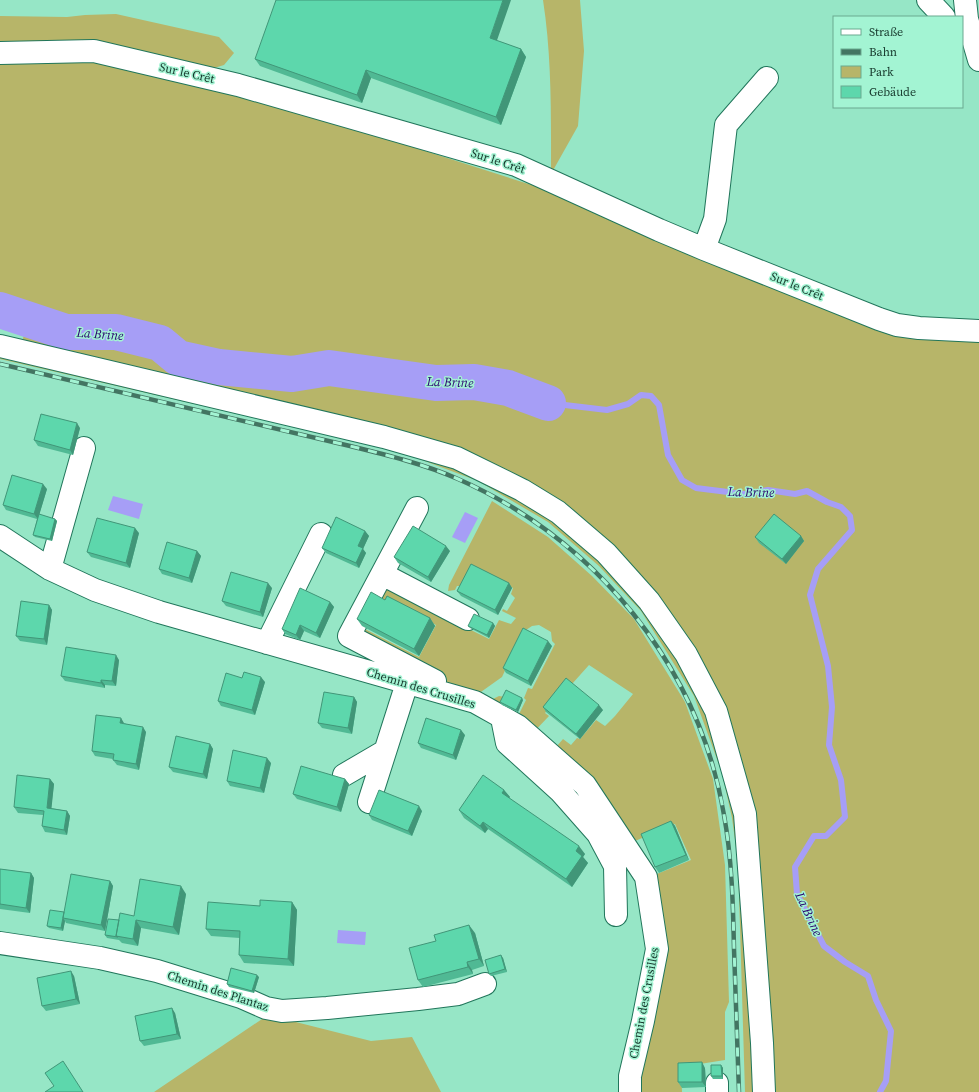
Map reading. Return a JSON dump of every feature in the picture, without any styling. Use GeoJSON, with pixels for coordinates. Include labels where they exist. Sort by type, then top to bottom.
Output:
{"type":"FeatureCollection","features":[{"type":"Feature","properties":{"kind":"street"},"geometry":{"type":"LineString","coordinates":[[928,0],[943,16]]}},
{"type":"Feature","properties":{"kind":"street"},"geometry":{"type":"LineString","coordinates":[[964,13],[979,60]]}},
{"type":"Feature","properties":{"kind":"street","name":"Sur le Crêt"},"geometry":{"type":"LineString","coordinates":[[0,53],[94,50],[238,85],[516,165],[704,249],[897,325],[919,328],[979,331]]}},
{"type":"Feature","properties":{"kind":"street"},"geometry":{"type":"LineString","coordinates":[[704,249],[715,219],[726,125],[767,78]]}},
{"type":"Feature","properties":{"kind":"street"},"geometry":{"type":"LineString","coordinates":[[0,346],[377,436],[457,458],[522,490],[558,512],[606,553],[649,601],[686,654],[716,711],[745,814],[762,1043],[764,1092]]}},
{"type":"Feature","properties":{"kind":"street"},"geometry":{"type":"LineString","coordinates":[[50,568],[84,448]]}},
{"type":"Feature","properties":{"kind":"street"},"geometry":{"type":"LineString","coordinates":[[417,508],[349,636],[475,702]]}},
{"type":"Feature","properties":{"kind":"street"},"geometry":{"type":"LineString","coordinates":[[267,643],[320,534]]}},
{"type":"Feature","properties":{"kind":"street","name":"Chemin des Crusilles"},"geometry":{"type":"LineString","coordinates":[[0,536],[50,568],[95,590],[159,612],[475,702],[518,726],[584,785],[646,878],[657,949],[643,1021],[630,1076],[630,1092]]}},
{"type":"Feature","properties":{"kind":"street"},"geometry":{"type":"LineString","coordinates":[[382,574],[468,619]]}},
{"type":"Feature","properties":{"kind":"street"},"geometry":{"type":"LineString","coordinates":[[368,802],[406,683]]}},
{"type":"Feature","properties":{"kind":"street"},"geometry":{"type":"LineString","coordinates":[[502,718],[508,743],[560,791],[598,834],[615,866],[616,915]]}},
{"type":"Feature","properties":{"kind":"street"},"geometry":{"type":"LineString","coordinates":[[344,776],[384,751]]}},
{"type":"Feature","properties":{"kind":"street","name":"Chemin des Plantaz"},"geometry":{"type":"LineString","coordinates":[[0,942],[100,958],[157,971],[241,997],[266,1008],[282,1011],[327,1008],[458,994],[485,984]]}},
{"type":"Feature","properties":{"kind":"green space"},"geometry":{"type":"Polygon","coordinates":[[[543,0],[580,0],[584,51],[578,126],[551,174],[549,65],[543,0]]]}},
{"type":"Feature","properties":{"kind":"green space"},"geometry":{"type":"Polygon","coordinates":[[[116,14],[219,37],[234,53],[224,65],[211,69],[275,103],[541,188],[875,328],[979,338],[979,1092],[771,1092],[746,813],[718,710],[607,552],[457,457],[20,351],[28,318],[0,301],[0,16],[67,17],[116,14]]]}},
{"type":"Feature","properties":{"kind":"green space"},"geometry":{"type":"Polygon","coordinates":[[[0,354],[382,443],[482,477],[551,519],[604,563],[662,633],[708,714],[737,817],[747,926],[754,1092],[745,1092],[738,862],[732,818],[722,773],[694,696],[641,611],[599,566],[548,522],[478,481],[398,451],[0,359],[0,354]]]}},
{"type":"Feature","properties":{"kind":"green space"},"geometry":{"type":"Polygon","coordinates":[[[492,501],[548,537],[592,576],[634,619],[685,702],[713,779],[725,865],[729,1002],[725,1012],[725,1060],[681,1067],[682,1092],[640,1092],[640,1080],[652,1025],[667,938],[652,876],[691,860],[675,824],[635,841],[557,746],[563,739],[571,745],[577,738],[580,739],[596,720],[605,726],[633,694],[589,665],[572,684],[569,683],[545,713],[549,716],[530,736],[491,700],[499,696],[505,697],[501,705],[519,714],[526,700],[524,698],[528,688],[532,689],[555,644],[552,641],[551,632],[539,625],[532,626],[523,632],[502,677],[471,699],[350,636],[361,627],[419,657],[436,625],[392,602],[373,596],[383,576],[469,629],[489,639],[499,620],[511,624],[516,618],[502,611],[503,609],[507,611],[515,598],[511,594],[513,588],[474,568],[464,586],[457,586],[455,590],[448,591],[449,585],[492,501]]]}},
{"type":"Feature","properties":{"kind":"green space"},"geometry":{"type":"Polygon","coordinates":[[[268,1015],[371,1041],[412,1037],[441,1092],[154,1092],[268,1015]]]}},
{"type":"Feature","properties":{"kind":"shaded area"},"geometry":{"type":"Polygon","coordinates":[[[113,496],[143,504],[139,519],[108,510],[113,496]]]}},
{"type":"Feature","properties":{"kind":"shaded area"},"geometry":{"type":"Polygon","coordinates":[[[465,512],[478,518],[465,543],[452,537],[465,512]]]}},
{"type":"Feature","properties":{"kind":"shaded area"},"geometry":{"type":"Polygon","coordinates":[[[338,930],[366,932],[365,945],[337,943],[338,930]]]}},
{"type":"Feature","properties":{"kind":"building"},"geometry":{"type":"Polygon","coordinates":[[[276,0],[503,0],[490,38],[521,49],[496,117],[366,70],[357,95],[255,59],[276,0]]]}},
{"type":"Feature","properties":{"kind":"building"},"geometry":{"type":"Polygon","coordinates":[[[41,414],[77,423],[70,450],[34,440],[41,414]]]}},
{"type":"Feature","properties":{"kind":"building"},"geometry":{"type":"Polygon","coordinates":[[[12,475],[43,484],[34,514],[3,505],[12,475]]]}},
{"type":"Feature","properties":{"kind":"building"},"geometry":{"type":"Polygon","coordinates":[[[39,514],[55,519],[50,539],[33,535],[39,514]]]}},
{"type":"Feature","properties":{"kind":"building"},"geometry":{"type":"Polygon","coordinates":[[[774,514],[801,536],[782,559],[755,537],[774,514]]]}},
{"type":"Feature","properties":{"kind":"building"},"geometry":{"type":"Polygon","coordinates":[[[336,517],[365,531],[358,546],[363,548],[356,563],[322,548],[336,517]]]}},
{"type":"Feature","properties":{"kind":"building"},"geometry":{"type":"Polygon","coordinates":[[[97,518],[135,528],[126,563],[87,552],[97,518]]]}},
{"type":"Feature","properties":{"kind":"building"},"geometry":{"type":"Polygon","coordinates":[[[413,526],[446,546],[428,577],[394,557],[413,526]]]}},
{"type":"Feature","properties":{"kind":"building"},"geometry":{"type":"Polygon","coordinates":[[[167,542],[197,551],[189,578],[159,569],[167,542]]]}},
{"type":"Feature","properties":{"kind":"building"},"geometry":{"type":"Polygon","coordinates":[[[471,564],[509,583],[495,610],[457,591],[471,564]]]}},
{"type":"Feature","properties":{"kind":"building"},"geometry":{"type":"Polygon","coordinates":[[[231,572],[268,583],[260,612],[222,601],[231,572]]]}},
{"type":"Feature","properties":{"kind":"building"},"geometry":{"type":"Polygon","coordinates":[[[300,588],[330,602],[316,633],[300,625],[296,635],[282,629],[300,588]]]}},
{"type":"Feature","properties":{"kind":"building"},"geometry":{"type":"Polygon","coordinates":[[[371,592],[385,600],[387,596],[430,618],[414,649],[357,619],[371,592]]]}},
{"type":"Feature","properties":{"kind":"building"},"geometry":{"type":"Polygon","coordinates":[[[21,601],[49,605],[44,639],[16,636],[21,601]]]}},
{"type":"Feature","properties":{"kind":"building"},"geometry":{"type":"Polygon","coordinates":[[[474,614],[493,623],[487,635],[468,626],[474,614]]]}},
{"type":"Feature","properties":{"kind":"building"},"geometry":{"type":"Polygon","coordinates":[[[523,628],[548,641],[528,681],[503,668],[523,628]]]}},
{"type":"Feature","properties":{"kind":"building"},"geometry":{"type":"Polygon","coordinates":[[[66,647],[116,655],[112,681],[101,680],[101,683],[61,676],[66,647]]]}},
{"type":"Feature","properties":{"kind":"building"},"geometry":{"type":"Polygon","coordinates":[[[244,672],[261,677],[252,710],[218,701],[226,673],[242,678],[244,672]]]}},
{"type":"Feature","properties":{"kind":"building"},"geometry":{"type":"Polygon","coordinates":[[[566,678],[599,705],[576,734],[543,707],[566,678]]]}},
{"type":"Feature","properties":{"kind":"building"},"geometry":{"type":"Polygon","coordinates":[[[506,690],[522,698],[516,710],[500,702],[506,690]]]}},
{"type":"Feature","properties":{"kind":"building"},"geometry":{"type":"Polygon","coordinates":[[[324,692],[354,697],[348,728],[318,723],[324,692]]]}},
{"type":"Feature","properties":{"kind":"building"},"geometry":{"type":"Polygon","coordinates":[[[96,715],[121,718],[120,723],[143,727],[136,764],[113,760],[114,754],[92,751],[96,715]]]}},
{"type":"Feature","properties":{"kind":"building"},"geometry":{"type":"Polygon","coordinates":[[[426,718],[461,730],[453,755],[418,743],[426,718]]]}},
{"type":"Feature","properties":{"kind":"building"},"geometry":{"type":"Polygon","coordinates":[[[176,736],[210,744],[203,774],[169,767],[176,736]]]}},
{"type":"Feature","properties":{"kind":"building"},"geometry":{"type":"Polygon","coordinates":[[[233,750],[267,758],[260,788],[227,781],[233,750]]]}},
{"type":"Feature","properties":{"kind":"building"},"geometry":{"type":"Polygon","coordinates":[[[301,766],[345,779],[337,807],[293,794],[301,766]]]}},
{"type":"Feature","properties":{"kind":"building"},"geometry":{"type":"Polygon","coordinates":[[[17,775],[50,779],[47,808],[67,811],[64,830],[42,826],[44,811],[14,807],[17,775]]]}},
{"type":"Feature","properties":{"kind":"building"},"geometry":{"type":"Polygon","coordinates":[[[483,775],[504,790],[502,793],[579,846],[576,851],[582,856],[566,879],[483,822],[480,826],[459,810],[483,775]]]}},
{"type":"Feature","properties":{"kind":"building"},"geometry":{"type":"Polygon","coordinates":[[[379,790],[419,806],[408,831],[369,815],[379,790]]]}},
{"type":"Feature","properties":{"kind":"building"},"geometry":{"type":"Polygon","coordinates":[[[671,821],[686,855],[655,867],[641,834],[671,821]]]}},
{"type":"Feature","properties":{"kind":"building"},"geometry":{"type":"Polygon","coordinates":[[[0,869],[31,873],[26,908],[0,904],[0,869]]]}},
{"type":"Feature","properties":{"kind":"building"},"geometry":{"type":"Polygon","coordinates":[[[71,874],[110,881],[101,925],[63,918],[71,874]]]}},
{"type":"Feature","properties":{"kind":"building"},"geometry":{"type":"Polygon","coordinates":[[[140,879],[181,886],[173,927],[136,920],[133,939],[116,936],[120,913],[134,916],[140,879]]]}},
{"type":"Feature","properties":{"kind":"building"},"geometry":{"type":"Polygon","coordinates":[[[260,900],[292,902],[288,959],[239,955],[240,931],[206,929],[208,902],[260,906],[260,900]]]}},
{"type":"Feature","properties":{"kind":"building"},"geometry":{"type":"Polygon","coordinates":[[[50,910],[64,912],[61,928],[47,926],[50,910]]]}},
{"type":"Feature","properties":{"kind":"building"},"geometry":{"type":"Polygon","coordinates":[[[108,919],[119,920],[116,936],[118,937],[105,935],[108,919]]]}},
{"type":"Feature","properties":{"kind":"building"},"geometry":{"type":"Polygon","coordinates":[[[469,925],[479,959],[467,962],[468,967],[418,980],[409,948],[436,941],[434,935],[469,925]]]}},
{"type":"Feature","properties":{"kind":"building"},"geometry":{"type":"Polygon","coordinates":[[[501,955],[505,969],[489,974],[485,960],[501,955]]]}},
{"type":"Feature","properties":{"kind":"building"},"geometry":{"type":"Polygon","coordinates":[[[231,968],[257,975],[252,991],[227,984],[231,968]]]}},
{"type":"Feature","properties":{"kind":"building"},"geometry":{"type":"Polygon","coordinates":[[[71,971],[76,999],[42,1006],[37,978],[71,971]]]}},
{"type":"Feature","properties":{"kind":"building"},"geometry":{"type":"Polygon","coordinates":[[[172,1008],[177,1034],[140,1041],[135,1016],[172,1008]]]}},
{"type":"Feature","properties":{"kind":"building"},"geometry":{"type":"Polygon","coordinates":[[[63,1061],[83,1092],[45,1092],[54,1086],[45,1073],[63,1061]]]}},
{"type":"Feature","properties":{"kind":"building"},"geometry":{"type":"Polygon","coordinates":[[[702,1062],[702,1082],[678,1082],[678,1063],[702,1062]]]}},
{"type":"Feature","properties":{"kind":"building"},"geometry":{"type":"Polygon","coordinates":[[[711,1065],[721,1065],[722,1076],[711,1076],[711,1065]]]}},
{"type":"Feature","properties":{"kind":"waterway","name":"La Brine"},"geometry":{"type":"LineString","coordinates":[[0,310],[66,332],[116,332],[160,343],[178,358],[219,367],[292,374],[329,368],[436,383],[474,382],[508,388],[548,403]]}},
{"type":"Feature","properties":{"kind":"waterway","name":"La Brine"},"geometry":{"type":"LineString","coordinates":[[548,403],[607,410],[628,404],[641,395],[651,396],[659,405],[668,455],[682,480],[696,488],[744,494],[768,490],[795,494],[807,491],[827,502],[841,507],[850,516],[852,530],[818,569],[810,595],[828,666],[832,707],[829,745],[841,780],[845,817],[826,836],[814,836],[795,867],[797,894],[824,946],[845,962],[868,976],[876,1000],[891,1031],[886,1081],[880,1092]]}},
{"type":"Feature","properties":{"kind":"railway"},"geometry":{"type":"LineString","coordinates":[[0,364],[350,446],[419,464],[458,479],[508,505],[554,536],[596,573],[633,614],[665,659],[691,708],[711,760],[727,832],[733,898],[739,1092]]}}]}
